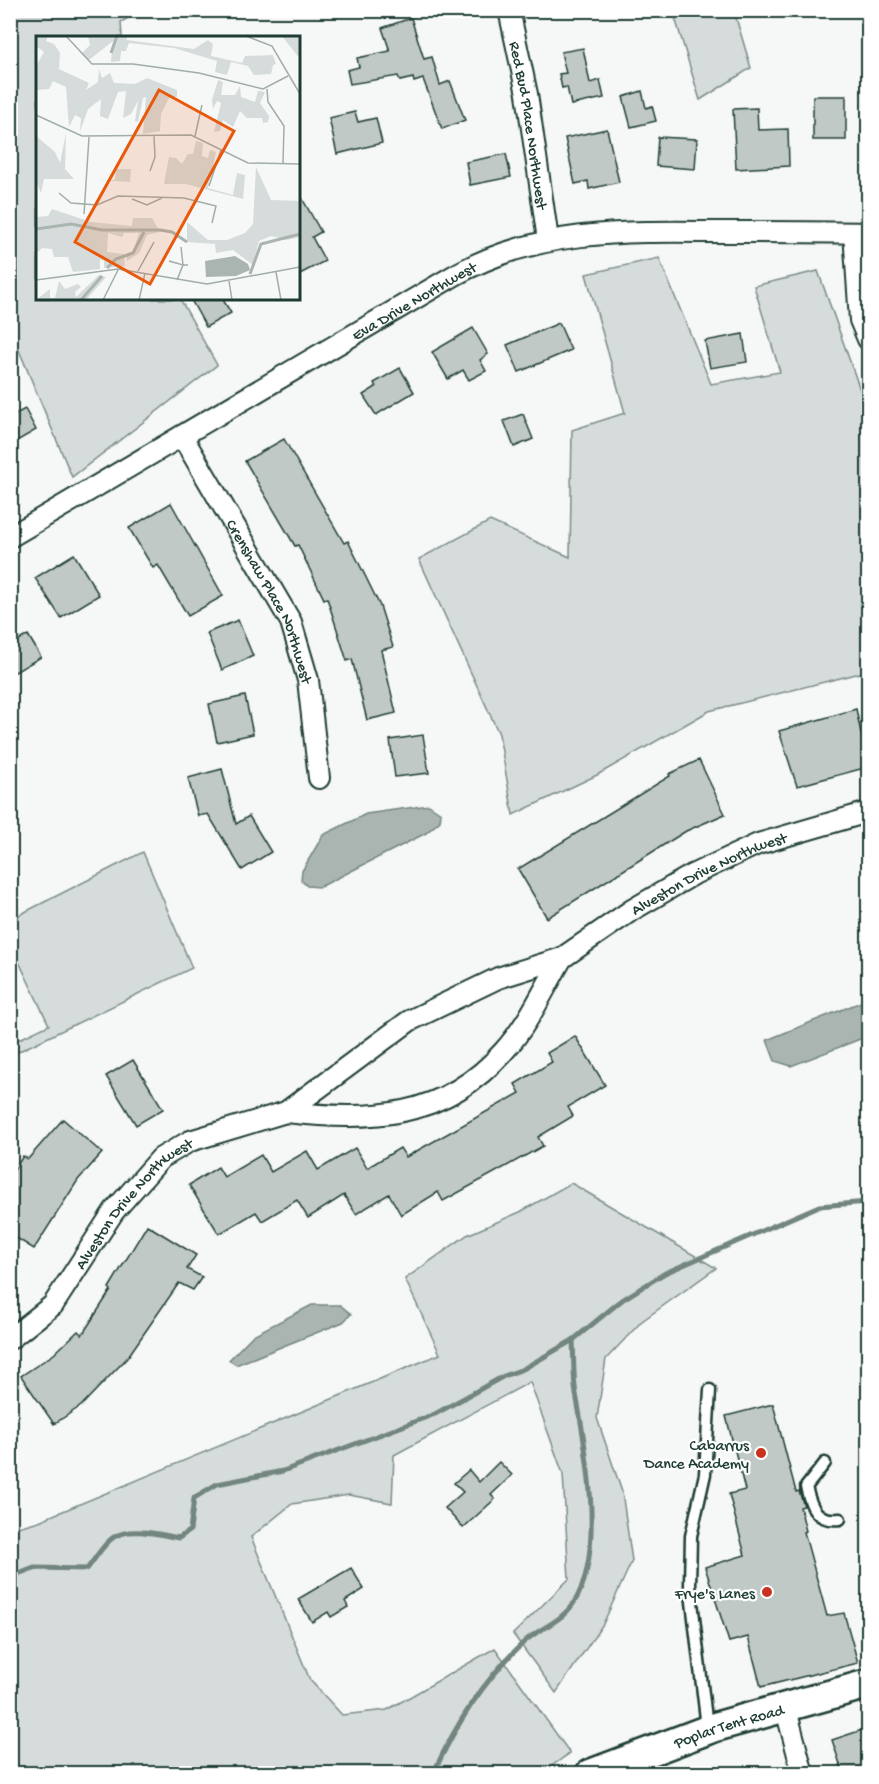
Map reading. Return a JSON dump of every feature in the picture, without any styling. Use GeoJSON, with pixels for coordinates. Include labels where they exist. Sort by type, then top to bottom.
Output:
{"type":"FeatureCollection","features":[{"type":"Feature","properties":{"kind":"main road","name":"Poplar Tent Road"},"geometry":{"type":"LineString","coordinates":[[590,1773],[707,1730],[868,1684]]}},
{"type":"Feature","properties":{"kind":"street","name":"Red Bud Place Northwest"},"geometry":{"type":"LineString","coordinates":[[509,10],[526,94],[548,240]]}},
{"type":"Feature","properties":{"kind":"street","name":"Eva Drive Northwest"},"geometry":{"type":"LineString","coordinates":[[10,537],[464,270],[508,251],[548,240],[618,231],[861,233]]}},
{"type":"Feature","properties":{"kind":"street"},"geometry":{"type":"LineString","coordinates":[[861,233],[860,320],[868,339]]}},
{"type":"Feature","properties":{"kind":"street","name":"Crenshaw Place Northwest"},"geometry":{"type":"LineString","coordinates":[[182,436],[291,622],[308,680],[319,778]]}},
{"type":"Feature","properties":{"kind":"street","name":"Alveston Drive Northwest"},"geometry":{"type":"LineString","coordinates":[[10,1339],[53,1305],[114,1211],[161,1158],[190,1141],[286,1112],[409,1021],[498,978],[562,958],[632,910],[694,874],[758,844],[868,812]]}},
{"type":"Feature","properties":{"kind":"street","name":"Alveston Drive Northwest"},"geometry":{"type":"LineString","coordinates":[[286,1112],[330,1116],[384,1116],[427,1105],[456,1092],[483,1072],[505,1050],[534,1008],[562,958]]}},
{"type":"Feature","properties":{"kind":"street"},"geometry":{"type":"LineString","coordinates":[[785,1706],[803,1773]]}},
{"type":"Feature","properties":{"kind":"lane"},"geometry":{"type":"LineString","coordinates":[[707,1730],[690,1585],[691,1536],[705,1474],[711,1390]]}},
{"type":"Feature","properties":{"kind":"lane"},"geometry":{"type":"LineString","coordinates":[[825,1463],[806,1487],[812,1508],[819,1516],[830,1520],[840,1519]]}},
{"type":"Feature","properties":{"kind":"shaded area"},"geometry":{"type":"Polygon","coordinates":[[[10,11],[141,11],[121,22],[122,36],[36,36],[36,300],[181,300],[217,365],[72,477],[11,331],[10,11]]]}},
{"type":"Feature","properties":{"kind":"shaded area"},"geometry":{"type":"Polygon","coordinates":[[[673,11],[734,11],[751,68],[700,100],[673,11]]]}},
{"type":"Feature","properties":{"kind":"shaded area"},"geometry":{"type":"Polygon","coordinates":[[[659,258],[711,384],[780,372],[754,286],[818,271],[864,401],[868,519],[868,671],[709,711],[597,775],[513,815],[499,734],[419,559],[490,521],[570,557],[572,430],[625,413],[586,274],[659,258]]]}},
{"type":"Feature","properties":{"kind":"shaded area"},"geometry":{"type":"Polygon","coordinates":[[[429,805],[441,813],[440,821],[426,833],[320,887],[307,886],[301,880],[302,871],[323,835],[366,814],[429,805]]]}},
{"type":"Feature","properties":{"kind":"shaded area"},"geometry":{"type":"Polygon","coordinates":[[[143,852],[192,968],[11,1055],[11,1043],[49,1025],[11,945],[11,919],[143,852]]]}},
{"type":"Feature","properties":{"kind":"shaded area"},"geometry":{"type":"Polygon","coordinates":[[[868,999],[868,1036],[791,1066],[775,1061],[767,1040],[868,999]]]}},
{"type":"Feature","properties":{"kind":"shaded area"},"geometry":{"type":"Polygon","coordinates":[[[571,1183],[716,1268],[642,1321],[606,1359],[597,1418],[622,1492],[632,1561],[603,1624],[556,1693],[513,1634],[569,1579],[563,1474],[530,1382],[394,1455],[392,1503],[349,1495],[292,1504],[251,1537],[310,1680],[342,1715],[387,1710],[495,1648],[570,1753],[540,1774],[11,1773],[11,1529],[39,1521],[440,1354],[405,1279],[467,1235],[520,1212],[571,1183]]]}},
{"type":"Feature","properties":{"kind":"shaded area"},"geometry":{"type":"Polygon","coordinates":[[[312,1305],[340,1305],[351,1314],[343,1322],[236,1365],[229,1360],[253,1335],[312,1305]]]}},
{"type":"Feature","properties":{"kind":"building"},"geometry":{"type":"Polygon","coordinates":[[[411,18],[424,59],[432,57],[440,85],[450,81],[465,120],[442,129],[423,79],[414,82],[413,78],[400,81],[398,76],[350,84],[347,70],[359,67],[357,58],[390,51],[382,28],[411,18]]]}},
{"type":"Feature","properties":{"kind":"building"},"geometry":{"type":"Polygon","coordinates":[[[583,48],[590,83],[600,80],[604,98],[571,105],[567,87],[562,88],[559,74],[566,73],[561,52],[583,48]]]}},
{"type":"Feature","properties":{"kind":"building"},"geometry":{"type":"Polygon","coordinates":[[[642,91],[646,108],[652,106],[656,121],[631,127],[623,97],[642,91]]]}},
{"type":"Feature","properties":{"kind":"building"},"geometry":{"type":"Polygon","coordinates":[[[813,96],[846,96],[846,140],[813,140],[813,96]]]}},
{"type":"Feature","properties":{"kind":"building"},"geometry":{"type":"Polygon","coordinates":[[[757,108],[758,130],[788,129],[789,166],[736,169],[733,109],[757,108]]]}},
{"type":"Feature","properties":{"kind":"building"},"geometry":{"type":"Polygon","coordinates":[[[355,112],[358,122],[376,118],[382,143],[337,154],[329,118],[355,112]]]}},
{"type":"Feature","properties":{"kind":"building"},"geometry":{"type":"Polygon","coordinates":[[[607,129],[619,182],[589,189],[588,181],[575,184],[565,138],[607,129]]]}},
{"type":"Feature","properties":{"kind":"building"},"geometry":{"type":"Polygon","coordinates":[[[658,137],[697,139],[695,169],[656,166],[658,137]]]}},
{"type":"Feature","properties":{"kind":"building"},"geometry":{"type":"Polygon","coordinates":[[[506,154],[511,177],[470,185],[466,162],[506,154]]]}},
{"type":"Feature","properties":{"kind":"building"},"geometry":{"type":"Polygon","coordinates":[[[300,195],[321,232],[312,237],[325,261],[300,274],[300,195]]]}},
{"type":"Feature","properties":{"kind":"building"},"geometry":{"type":"Polygon","coordinates":[[[191,300],[223,300],[231,313],[206,327],[191,300]]]}},
{"type":"Feature","properties":{"kind":"building"},"geometry":{"type":"Polygon","coordinates":[[[559,323],[571,350],[519,372],[507,345],[559,323]]]}},
{"type":"Feature","properties":{"kind":"building"},"geometry":{"type":"Polygon","coordinates":[[[473,328],[488,354],[480,360],[486,371],[469,380],[463,370],[448,379],[432,352],[473,328]]]}},
{"type":"Feature","properties":{"kind":"building"},"geometry":{"type":"Polygon","coordinates":[[[743,334],[747,362],[710,368],[705,341],[743,334]]]}},
{"type":"Feature","properties":{"kind":"building"},"geometry":{"type":"Polygon","coordinates":[[[400,368],[414,392],[376,415],[363,395],[376,387],[374,383],[400,368]]]}},
{"type":"Feature","properties":{"kind":"building"},"geometry":{"type":"Polygon","coordinates":[[[25,409],[36,430],[10,445],[10,417],[25,409]]]}},
{"type":"Feature","properties":{"kind":"building"},"geometry":{"type":"Polygon","coordinates":[[[523,414],[533,439],[514,447],[504,421],[523,414]]]}},
{"type":"Feature","properties":{"kind":"building"},"geometry":{"type":"Polygon","coordinates":[[[284,439],[344,543],[348,541],[380,606],[393,647],[381,650],[396,713],[367,720],[352,659],[347,661],[327,598],[324,599],[298,545],[295,546],[245,461],[284,439]]]}},
{"type":"Feature","properties":{"kind":"building"},"geometry":{"type":"Polygon","coordinates":[[[171,503],[223,596],[188,616],[158,565],[153,568],[129,528],[171,503]]]}},
{"type":"Feature","properties":{"kind":"building"},"geometry":{"type":"Polygon","coordinates":[[[74,554],[99,595],[61,618],[35,578],[74,554]]]}},
{"type":"Feature","properties":{"kind":"building"},"geometry":{"type":"Polygon","coordinates":[[[238,620],[253,656],[222,670],[207,633],[238,620]]]}},
{"type":"Feature","properties":{"kind":"building"},"geometry":{"type":"Polygon","coordinates":[[[28,635],[41,657],[10,675],[10,645],[28,635]]]}},
{"type":"Feature","properties":{"kind":"building"},"geometry":{"type":"Polygon","coordinates":[[[245,696],[253,734],[217,742],[209,704],[245,696]]]}},
{"type":"Feature","properties":{"kind":"building"},"geometry":{"type":"Polygon","coordinates":[[[856,709],[868,767],[797,786],[779,731],[856,709]]]}},
{"type":"Feature","properties":{"kind":"building"},"geometry":{"type":"Polygon","coordinates":[[[423,735],[429,773],[395,777],[390,740],[423,735]]]}},
{"type":"Feature","properties":{"kind":"building"},"geometry":{"type":"Polygon","coordinates":[[[699,760],[725,814],[686,831],[547,918],[518,869],[670,776],[669,774],[699,760]]]}},
{"type":"Feature","properties":{"kind":"building"},"geometry":{"type":"Polygon","coordinates":[[[222,769],[236,824],[249,816],[271,852],[242,870],[208,814],[198,816],[188,778],[222,769]]]}},
{"type":"Feature","properties":{"kind":"building"},"geometry":{"type":"Polygon","coordinates":[[[575,1036],[605,1085],[568,1107],[573,1116],[538,1137],[543,1146],[443,1201],[438,1192],[401,1215],[389,1194],[356,1214],[344,1195],[308,1218],[297,1200],[262,1221],[256,1212],[219,1234],[189,1185],[218,1167],[224,1177],[261,1155],[271,1172],[307,1151],[318,1170],[355,1148],[367,1168],[400,1148],[406,1157],[520,1093],[515,1084],[552,1062],[547,1053],[575,1036]]]}},
{"type":"Feature","properties":{"kind":"building"},"geometry":{"type":"Polygon","coordinates":[[[133,1060],[163,1109],[136,1125],[106,1076],[133,1060]]]}},
{"type":"Feature","properties":{"kind":"building"},"geometry":{"type":"Polygon","coordinates":[[[63,1119],[102,1153],[78,1180],[34,1249],[10,1234],[10,1176],[23,1156],[28,1159],[63,1119]]]}},
{"type":"Feature","properties":{"kind":"building"},"geometry":{"type":"Polygon","coordinates":[[[147,1225],[196,1255],[187,1269],[202,1277],[193,1290],[179,1283],[127,1358],[81,1406],[54,1424],[21,1376],[54,1354],[78,1331],[82,1335],[111,1290],[109,1288],[147,1225]]]}},
{"type":"Feature","properties":{"kind":"building"},"geometry":{"type":"Polygon","coordinates":[[[773,1404],[796,1492],[799,1491],[804,1506],[800,1507],[806,1531],[804,1532],[827,1616],[844,1613],[858,1663],[761,1687],[748,1637],[729,1642],[705,1567],[745,1555],[729,1494],[745,1490],[726,1416],[773,1404]]]}},
{"type":"Feature","properties":{"kind":"building"},"geometry":{"type":"Polygon","coordinates":[[[499,1462],[512,1475],[491,1495],[495,1499],[463,1528],[445,1508],[463,1492],[454,1483],[469,1470],[479,1482],[499,1462]]]}},
{"type":"Feature","properties":{"kind":"building"},"geometry":{"type":"Polygon","coordinates":[[[351,1568],[364,1589],[345,1601],[348,1607],[331,1617],[328,1612],[312,1622],[298,1599],[351,1568]]]}},
{"type":"Feature","properties":{"kind":"building"},"geometry":{"type":"Polygon","coordinates":[[[868,1728],[868,1773],[843,1773],[832,1740],[868,1728]]]}},
{"type":"Feature","properties":{"kind":"waterway"},"geometry":{"type":"LineString","coordinates":[[10,1577],[34,1568],[87,1569],[107,1543],[114,1537],[129,1532],[146,1532],[179,1538],[190,1530],[194,1498],[217,1484],[283,1471],[435,1414],[504,1376],[523,1369],[573,1340],[622,1300],[665,1273],[819,1206],[868,1202]]}},
{"type":"Feature","properties":{"kind":"waterway"},"geometry":{"type":"LineString","coordinates":[[433,1774],[461,1721],[495,1672],[523,1643],[568,1611],[583,1583],[589,1559],[591,1501],[575,1387],[573,1340]]}},
{"type":"Feature","properties":{"kind":"place","name":"Cabarrus Dance Academy"},"geometry":{"type":"Point","coordinates":[761,1453]}},
{"type":"Feature","properties":{"kind":"place","name":"Frye's Lanes"},"geometry":{"type":"Point","coordinates":[767,1592]}}]}
